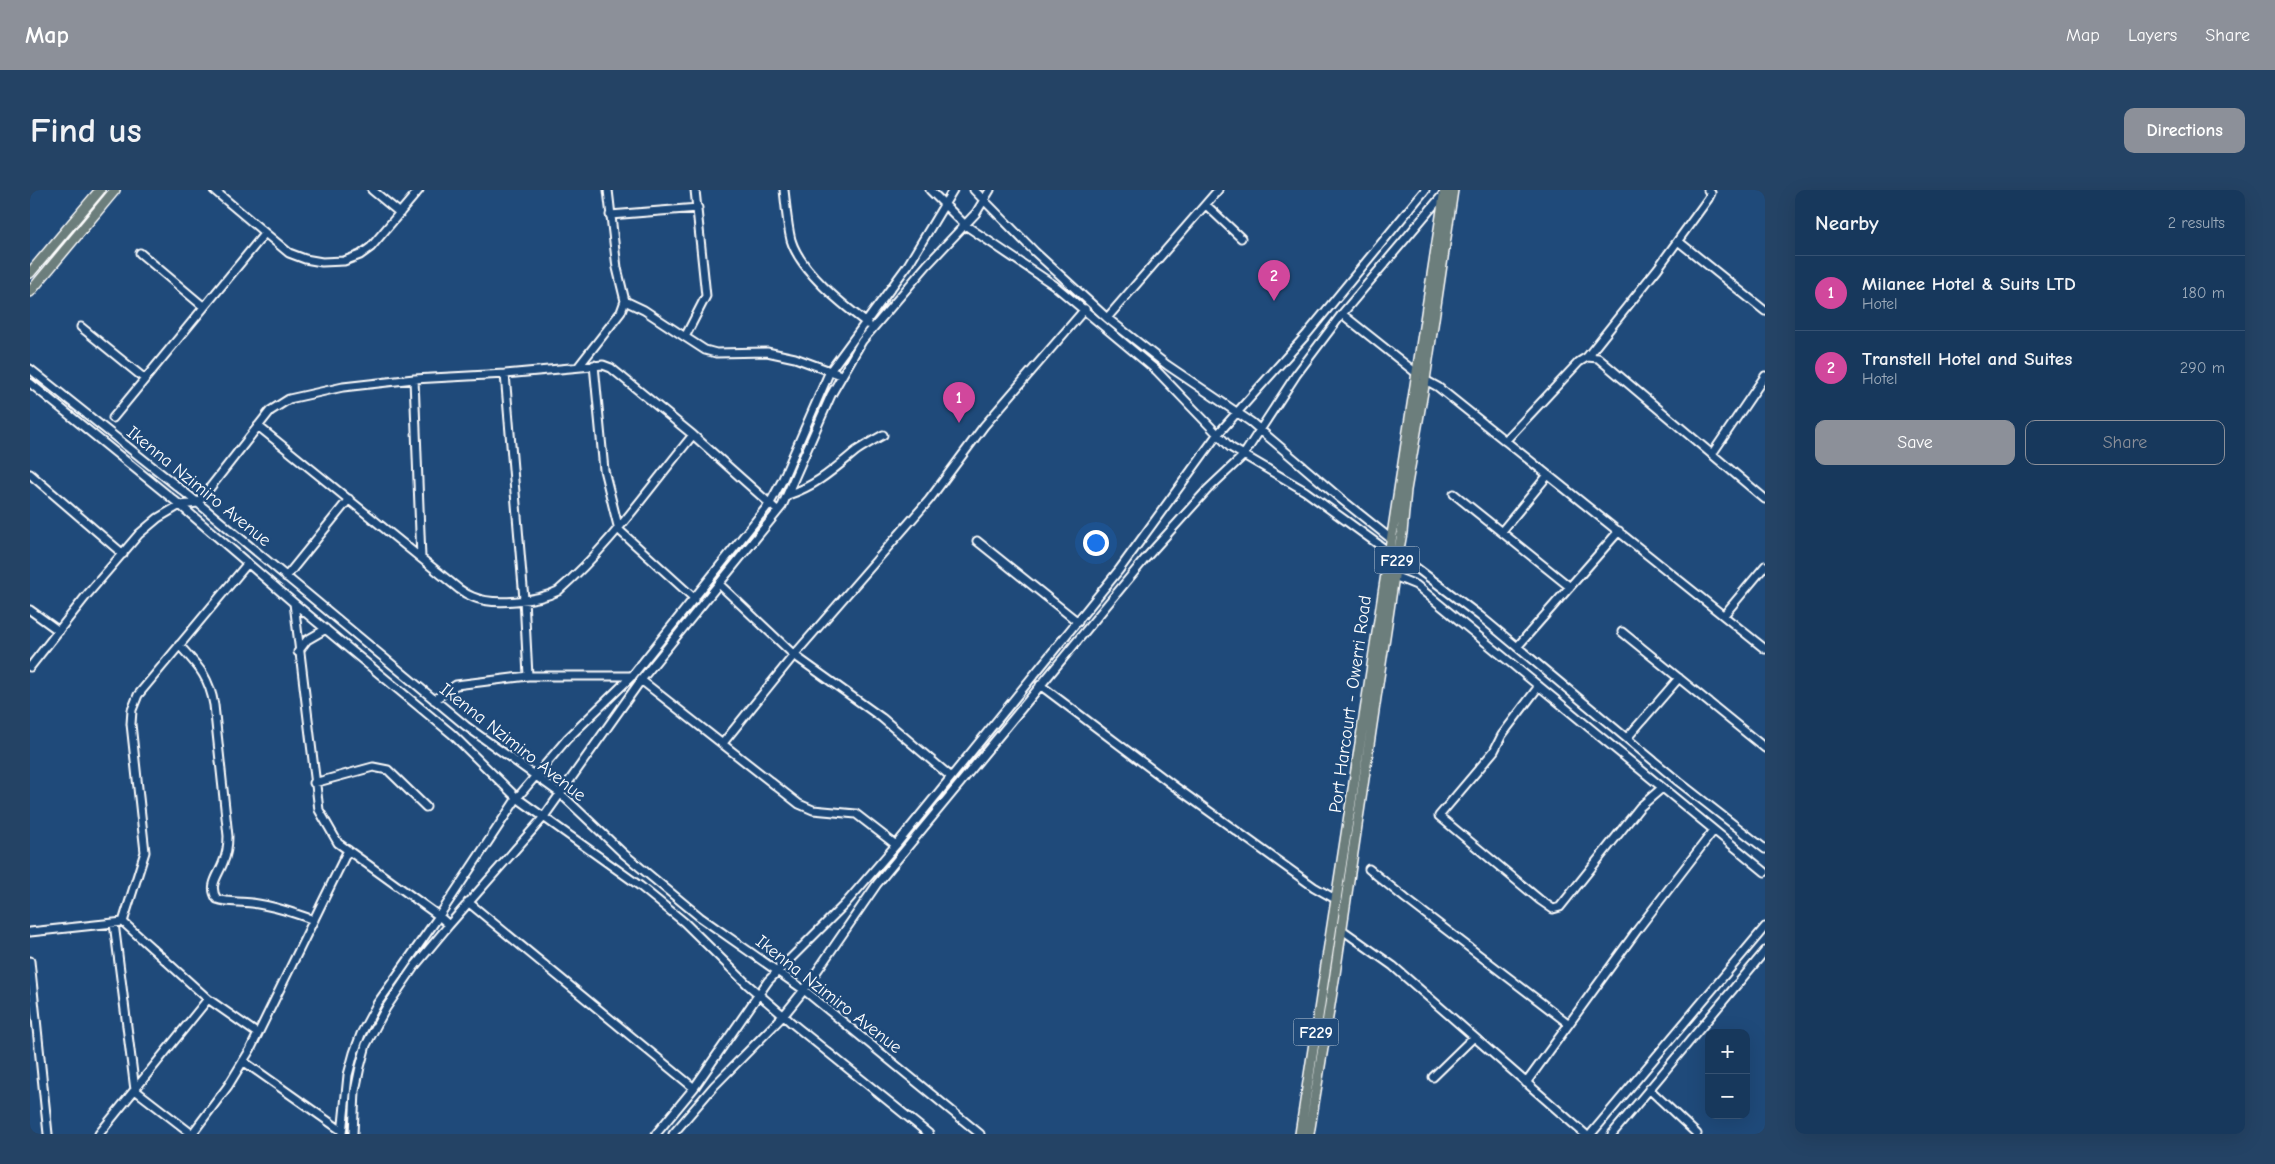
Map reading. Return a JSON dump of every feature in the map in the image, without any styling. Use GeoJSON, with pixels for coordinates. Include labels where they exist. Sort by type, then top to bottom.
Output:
{"type":"FeatureCollection","features":[{"type":"Feature","properties":{"kind":"main road"},"geometry":{"type":"LineString","coordinates":[[30,273],[100,190]]}},
{"type":"Feature","properties":{"kind":"main road"},"geometry":{"type":"LineString","coordinates":[[30,292],[115,190]]}},
{"type":"Feature","properties":{"kind":"main road","name":"Port Harcourt - Owerri Road"},"geometry":{"type":"LineString","coordinates":[[1300,1134],[1391,539],[1448,191]]}},
{"type":"Feature","properties":{"kind":"main road","name":"Port Harcourt - Owerri Road"},"geometry":{"type":"LineString","coordinates":[[1309,1134],[1398,554],[1406,490],[1425,380],[1448,191]]}},
{"type":"Feature","properties":{"kind":"street"},"geometry":{"type":"LineString","coordinates":[[214,190],[290,253],[305,259],[322,262],[344,261],[360,255],[371,247],[419,190]]}},
{"type":"Feature","properties":{"kind":"street"},"geometry":{"type":"LineString","coordinates":[[372,190],[400,213]]}},
{"type":"Feature","properties":{"kind":"street"},"geometry":{"type":"LineString","coordinates":[[579,366],[621,312],[625,301],[617,268],[608,190]]}},
{"type":"Feature","properties":{"kind":"street"},"geometry":{"type":"LineString","coordinates":[[685,337],[706,296],[696,190]]}},
{"type":"Feature","properties":{"kind":"street"},"geometry":{"type":"LineString","coordinates":[[784,190],[791,239],[795,250],[806,268],[872,328]]}},
{"type":"Feature","properties":{"kind":"street"},"geometry":{"type":"LineString","coordinates":[[930,190],[965,225],[1054,284],[1085,309],[1168,381],[1230,447],[1305,491],[1389,552]]}},
{"type":"Feature","properties":{"kind":"street"},"geometry":{"type":"LineString","coordinates":[[243,1061],[342,1132],[348,1075],[361,1034],[376,1004],[439,916],[517,798],[567,739],[632,676],[770,503],[782,481],[830,371],[908,264],[953,190]]}},
{"type":"Feature","properties":{"kind":"street"},"geometry":{"type":"LineString","coordinates":[[974,190],[1035,252],[1107,318],[1167,365],[1237,412],[1341,500],[1391,539]]}},
{"type":"Feature","properties":{"kind":"street"},"geometry":{"type":"LineString","coordinates":[[353,1134],[355,1091],[366,1044],[414,967],[468,902],[543,818],[641,680],[778,511],[788,495],[841,375],[872,328],[976,213],[990,190]]}},
{"type":"Feature","properties":{"kind":"street"},"geometry":{"type":"LineString","coordinates":[[1107,318],[1218,190]]}},
{"type":"Feature","properties":{"kind":"street"},"geometry":{"type":"LineString","coordinates":[[656,1134],[694,1088],[758,994],[778,970],[845,904],[896,845],[950,776],[1119,570],[1217,435],[1313,326],[1425,190]]}},
{"type":"Feature","properties":{"kind":"street"},"geometry":{"type":"LineString","coordinates":[[673,1134],[714,1086],[784,1015],[804,990],[876,884],[1144,560],[1207,490],[1244,456],[1296,375],[1342,314],[1448,191]]}},
{"type":"Feature","properties":{"kind":"street"},"geometry":{"type":"LineString","coordinates":[[1505,441],[1579,362],[1587,357],[1678,242],[1711,191]]}},
{"type":"Feature","properties":{"kind":"street"},"geometry":{"type":"LineString","coordinates":[[1206,206],[1241,238]]}},
{"type":"Feature","properties":{"kind":"street"},"geometry":{"type":"LineString","coordinates":[[610,215],[698,208]]}},
{"type":"Feature","properties":{"kind":"street"},"geometry":{"type":"LineString","coordinates":[[113,418],[265,233]]}},
{"type":"Feature","properties":{"kind":"street"},"geometry":{"type":"LineString","coordinates":[[1678,242],[1765,312]]}},
{"type":"Feature","properties":{"kind":"street"},"geometry":{"type":"LineString","coordinates":[[140,253],[204,307]]}},
{"type":"Feature","properties":{"kind":"street"},"geometry":{"type":"LineString","coordinates":[[625,301],[644,310],[704,350],[716,353],[767,352],[795,358],[841,375]]}},
{"type":"Feature","properties":{"kind":"street"},"geometry":{"type":"LineString","coordinates":[[723,743],[794,655],[929,500],[984,426],[1085,309]]}},
{"type":"Feature","properties":{"kind":"street"},"geometry":{"type":"LineString","coordinates":[[1342,314],[1425,380],[1438,387],[1765,649]]}},
{"type":"Feature","properties":{"kind":"street"},"geometry":{"type":"LineString","coordinates":[[81,327],[145,379]]}},
{"type":"Feature","properties":{"kind":"street"},"geometry":{"type":"LineString","coordinates":[[1587,357],[1598,358],[1765,499]]}},
{"type":"Feature","properties":{"kind":"street"},"geometry":{"type":"LineString","coordinates":[[594,364],[604,470],[618,530],[695,599]]}},
{"type":"Feature","properties":{"kind":"street"},"geometry":{"type":"LineString","coordinates":[[30,667],[139,534],[158,518],[180,505],[198,504],[270,411],[289,399],[342,387],[414,379],[504,374],[594,364],[611,368],[693,436],[778,511]]}},
{"type":"Feature","properties":{"kind":"street","name":"Ikenna Nzimiro Avenue"},"geometry":{"type":"LineString","coordinates":[[30,369],[198,504],[466,726],[561,794],[624,854],[671,894],[700,917],[804,990],[980,1134]]}},
{"type":"Feature","properties":{"kind":"street"},"geometry":{"type":"LineString","coordinates":[[504,374],[524,599],[528,676]]}},
{"type":"Feature","properties":{"kind":"street"},"geometry":{"type":"LineString","coordinates":[[1712,454],[1765,376]]}},
{"type":"Feature","properties":{"kind":"street"},"geometry":{"type":"LineString","coordinates":[[414,379],[421,558]]}},
{"type":"Feature","properties":{"kind":"street","name":"Ikenna Nzimiro Avenue"},"geometry":{"type":"LineString","coordinates":[[30,383],[180,505],[294,603],[452,734],[517,798],[640,886],[684,922],[758,994],[929,1134]]}},
{"type":"Feature","properties":{"kind":"street"},"geometry":{"type":"LineString","coordinates":[[258,426],[459,589],[473,598],[489,601],[548,596],[558,591],[618,530],[693,436]]}},
{"type":"Feature","properties":{"kind":"street"},"geometry":{"type":"LineString","coordinates":[[788,495],[806,489],[818,482],[858,450],[883,435]]}},
{"type":"Feature","properties":{"kind":"street"},"geometry":{"type":"LineString","coordinates":[[30,474],[122,554]]}},
{"type":"Feature","properties":{"kind":"street"},"geometry":{"type":"LineString","coordinates":[[1502,531],[1548,475]]}},
{"type":"Feature","properties":{"kind":"street"},"geometry":{"type":"LineString","coordinates":[[1454,494],[1570,587]]}},
{"type":"Feature","properties":{"kind":"street"},"geometry":{"type":"LineString","coordinates":[[286,577],[349,499]]}},
{"type":"Feature","properties":{"kind":"street"},"geometry":{"type":"LineString","coordinates":[[1517,647],[1619,531]]}},
{"type":"Feature","properties":{"kind":"street"},"geometry":{"type":"LineString","coordinates":[[977,541],[1078,622]]}},
{"type":"Feature","properties":{"kind":"street"},"geometry":{"type":"LineString","coordinates":[[1398,554],[1480,616],[1765,849]]}},
{"type":"Feature","properties":{"kind":"street"},"geometry":{"type":"LineString","coordinates":[[123,922],[145,852],[131,724],[132,710],[138,695],[248,563]]}},
{"type":"Feature","properties":{"kind":"street"},"geometry":{"type":"LineString","coordinates":[[1724,615],[1765,566]]}},
{"type":"Feature","properties":{"kind":"street"},"geometry":{"type":"LineString","coordinates":[[1394,576],[1416,585],[1765,872]]}},
{"type":"Feature","properties":{"kind":"street"},"geometry":{"type":"LineString","coordinates":[[719,584],[794,655],[882,718],[950,776]]}},
{"type":"Feature","properties":{"kind":"street"},"geometry":{"type":"LineString","coordinates":[[294,603],[298,652],[319,810],[338,843],[449,924]]}},
{"type":"Feature","properties":{"kind":"street"},"geometry":{"type":"LineString","coordinates":[[30,610],[59,631]]}},
{"type":"Feature","properties":{"kind":"street"},"geometry":{"type":"LineString","coordinates":[[298,652],[307,640],[326,629]]}},
{"type":"Feature","properties":{"kind":"street"},"geometry":{"type":"LineString","coordinates":[[1622,632],[1765,748]]}},
{"type":"Feature","properties":{"kind":"street"},"geometry":{"type":"LineString","coordinates":[[179,645],[205,674],[211,687],[214,705],[228,849],[212,886],[213,894],[217,899],[224,902],[251,903],[284,909],[314,920]]}},
{"type":"Feature","properties":{"kind":"street"},"geometry":{"type":"LineString","coordinates":[[434,700],[456,685],[528,676],[632,676]]}},
{"type":"Feature","properties":{"kind":"street"},"geometry":{"type":"LineString","coordinates":[[1627,738],[1679,678]]}},
{"type":"Feature","properties":{"kind":"street"},"geometry":{"type":"LineString","coordinates":[[641,680],[799,804],[813,810],[856,814],[896,845]]}},
{"type":"Feature","properties":{"kind":"street"},"geometry":{"type":"LineString","coordinates":[[1040,685],[1174,786],[1314,887],[1337,900]]}},
{"type":"Feature","properties":{"kind":"street"},"geometry":{"type":"LineString","coordinates":[[1538,686],[1502,735],[1494,751],[1439,816],[1540,900],[1553,909],[1560,907],[1640,807],[1662,788]]}},
{"type":"Feature","properties":{"kind":"street"},"geometry":{"type":"LineString","coordinates":[[314,783],[373,767],[388,770],[426,807]]}},
{"type":"Feature","properties":{"kind":"street"},"geometry":{"type":"LineString","coordinates":[[1526,1082],[1638,929],[1714,830]]}},
{"type":"Feature","properties":{"kind":"street"},"geometry":{"type":"LineString","coordinates":[[114,923],[135,1090],[192,1134],[228,1086],[258,1034],[348,850]]}},
{"type":"Feature","properties":{"kind":"street"},"geometry":{"type":"LineString","coordinates":[[1369,869],[1569,1024]]}},
{"type":"Feature","properties":{"kind":"street"},"geometry":{"type":"LineString","coordinates":[[468,902],[694,1088]]}},
{"type":"Feature","properties":{"kind":"street"},"geometry":{"type":"LineString","coordinates":[[30,932],[123,922],[208,999],[258,1034]]}},
{"type":"Feature","properties":{"kind":"street"},"geometry":{"type":"LineString","coordinates":[[1591,1134],[1765,928]]}},
{"type":"Feature","properties":{"kind":"street"},"geometry":{"type":"LineString","coordinates":[[1341,930],[1393,966],[1585,1134]]}},
{"type":"Feature","properties":{"kind":"street"},"geometry":{"type":"LineString","coordinates":[[1612,1134],[1765,951]]}},
{"type":"Feature","properties":{"kind":"street"},"geometry":{"type":"LineString","coordinates":[[30,961],[48,1134]]}},
{"type":"Feature","properties":{"kind":"street"},"geometry":{"type":"LineString","coordinates":[[99,1134],[208,999]]}},
{"type":"Feature","properties":{"kind":"street"},"geometry":{"type":"LineString","coordinates":[[1433,1078],[1474,1036]]}},
{"type":"Feature","properties":{"kind":"street"},"geometry":{"type":"LineString","coordinates":[[1649,1089],[1697,1134]]}},
{"type":"Feature","properties":{"kind":"place","name":"Transtell Hotel and Suites"},"geometry":{"type":"Point","coordinates":[1274,301]}},
{"type":"Feature","properties":{"kind":"place","name":"Milanee Hotel & Suits LTD"},"geometry":{"type":"Point","coordinates":[959,423]}}]}
